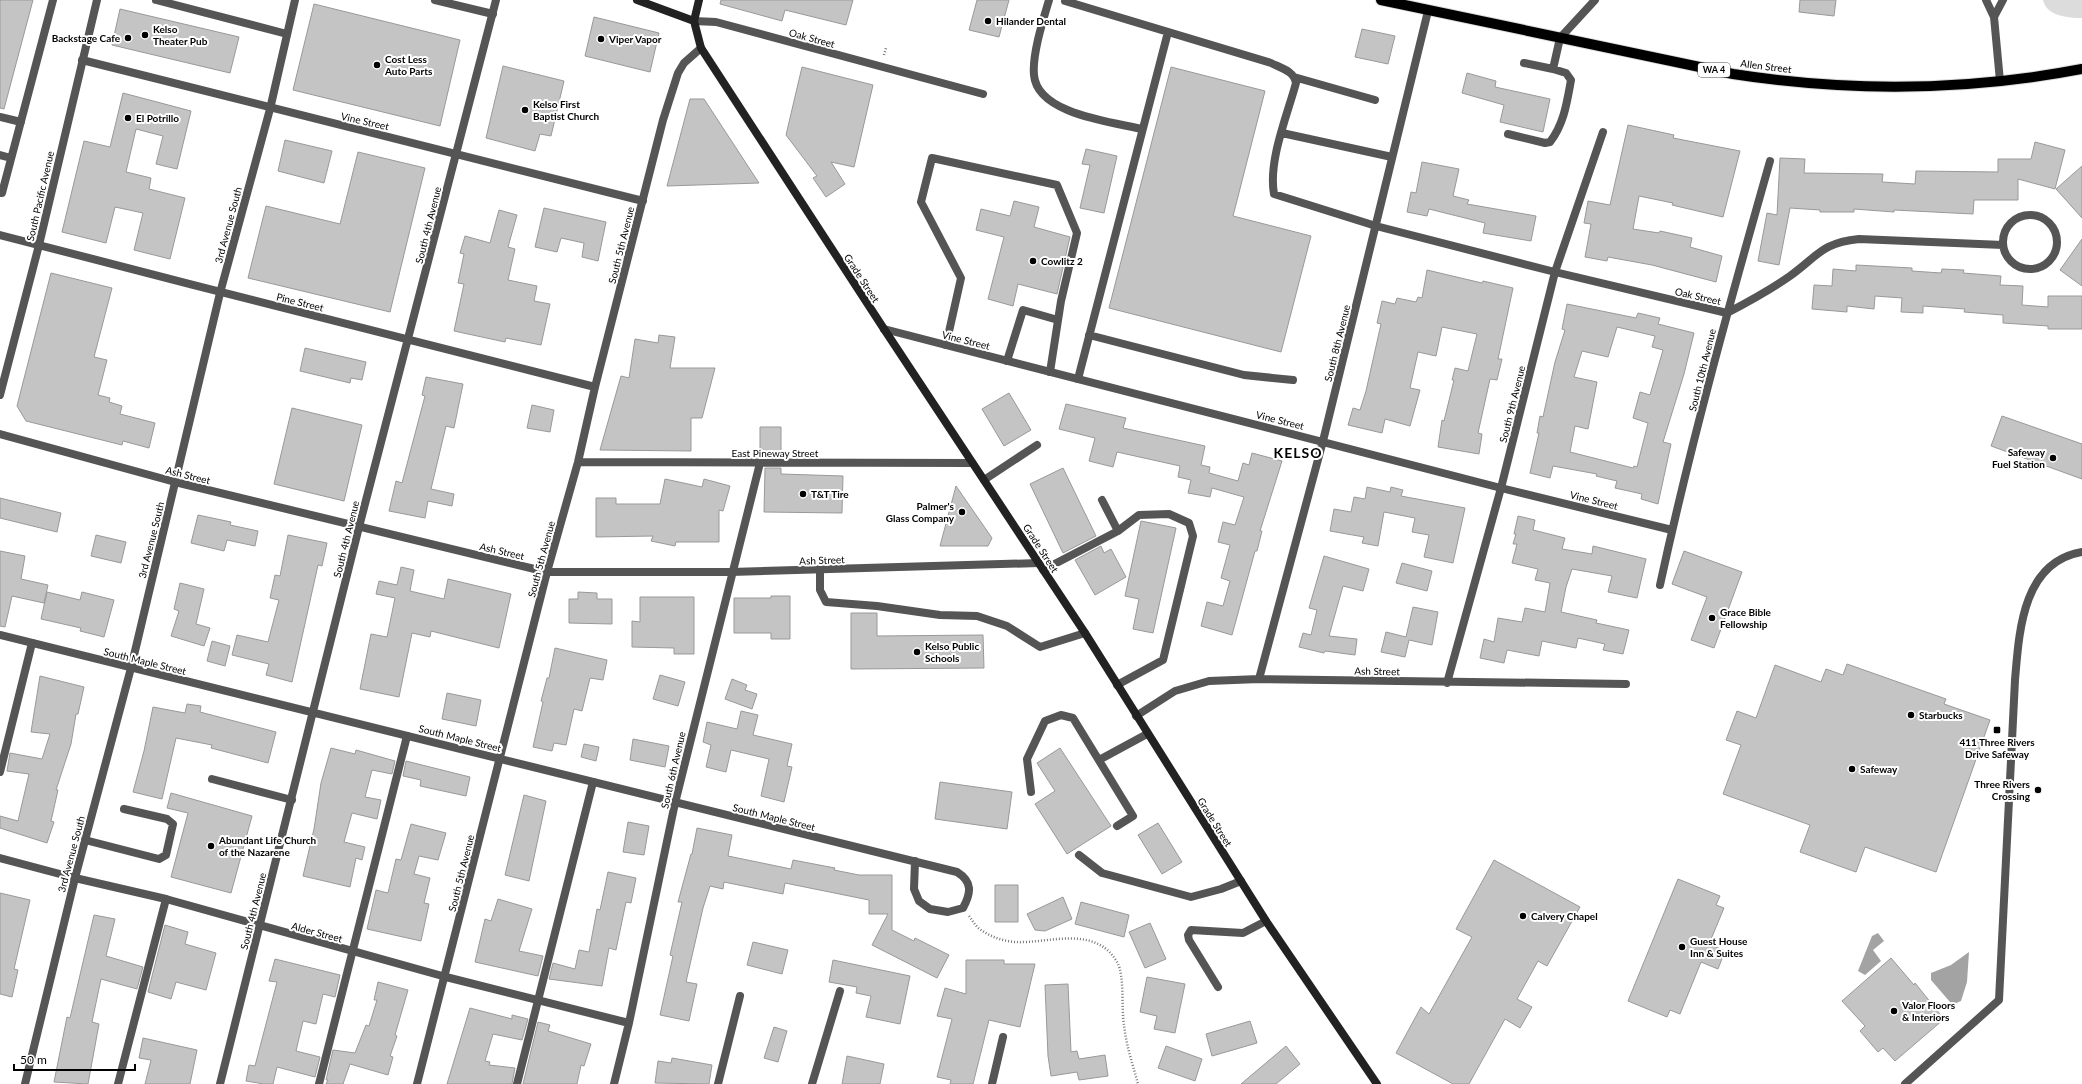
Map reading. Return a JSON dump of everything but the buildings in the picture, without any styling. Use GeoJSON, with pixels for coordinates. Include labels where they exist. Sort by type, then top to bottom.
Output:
{"type":"FeatureCollection","features":[{"type":"Feature","properties":{"kind":"main road","name":"Oak Street"},"geometry":{"type":"LineString","coordinates":[[637,0],[694,21]]}},
{"type":"Feature","properties":{"kind":"main road"},"geometry":{"type":"LineString","coordinates":[[694,21],[699,0]]}},
{"type":"Feature","properties":{"kind":"main road","name":"Allen Street"},"geometry":{"type":"LineString","coordinates":[[1381,0],[1733,74],[1771,80],[1849,86],[1923,87],[2000,81],[2052,75],[2082,69]]}},
{"type":"Feature","properties":{"kind":"main road","name":"Grade Street"},"geometry":{"type":"LineString","coordinates":[[694,21],[701,48],[884,329],[1085,633],[1147,734],[1266,921],[1377,1084]]}},
{"type":"Feature","properties":{"kind":"street"},"geometry":{"type":"LineString","coordinates":[[0,193],[2,193],[53,0]]}},
{"type":"Feature","properties":{"kind":"street","name":"South Pacific Avenue"},"geometry":{"type":"LineString","coordinates":[[0,396],[39,245],[97,0]]}},
{"type":"Feature","properties":{"kind":"street"},"geometry":{"type":"LineString","coordinates":[[156,0],[287,34]]}},
{"type":"Feature","properties":{"kind":"street","name":"3rd Avenue South"},"geometry":{"type":"LineString","coordinates":[[25,1084],[74,878],[131,668],[220,293],[270,109],[296,0]]}},
{"type":"Feature","properties":{"kind":"street"},"geometry":{"type":"LineString","coordinates":[[435,0],[493,14]]}},
{"type":"Feature","properties":{"kind":"street","name":"South 4th Avenue"},"geometry":{"type":"LineString","coordinates":[[220,1084],[314,713],[359,527],[496,0]]}},
{"type":"Feature","properties":{"kind":"street"},"geometry":{"type":"LineString","coordinates":[[1049,0],[1035,62],[1034,74],[1036,86],[1042,94],[1064,109],[1142,129]]}},
{"type":"Feature","properties":{"kind":"street"},"geometry":{"type":"LineString","coordinates":[[1553,69],[1560,38],[1595,0]]}},
{"type":"Feature","properties":{"kind":"street"},"geometry":{"type":"LineString","coordinates":[[1986,0],[1994,17],[2000,81]]}},
{"type":"Feature","properties":{"kind":"street"},"geometry":{"type":"LineString","coordinates":[[1994,17],[2004,0]]}},
{"type":"Feature","properties":{"kind":"street"},"geometry":{"type":"LineString","coordinates":[[1064,1],[1271,63],[1288,71],[1294,77],[1296,83],[1282,133],[1392,157]]}},
{"type":"Feature","properties":{"kind":"street","name":"South 8th Avenue"},"geometry":{"type":"LineString","coordinates":[[1259,679],[1323,441],[1428,11]]}},
{"type":"Feature","properties":{"kind":"street","name":"Oak Street"},"geometry":{"type":"LineString","coordinates":[[694,21],[716,22],[983,94]]}},
{"type":"Feature","properties":{"kind":"street"},"geometry":{"type":"LineString","coordinates":[[1078,378],[1168,32]]}},
{"type":"Feature","properties":{"kind":"street","name":"South 5th Avenue"},"geometry":{"type":"LineString","coordinates":[[417,1084],[446,977],[499,758],[547,572],[578,462],[595,387],[663,120],[678,73],[684,63],[701,48]]}},
{"type":"Feature","properties":{"kind":"street","name":"Vine Street"},"geometry":{"type":"LineString","coordinates":[[82,60],[270,109],[457,153],[643,201]]}},
{"type":"Feature","properties":{"kind":"street"},"geometry":{"type":"LineString","coordinates":[[1508,134],[1545,143],[1550,142],[1555,136],[1566,111],[1572,80],[1566,73],[1524,63]]}},
{"type":"Feature","properties":{"kind":"street"},"geometry":{"type":"LineString","coordinates":[[1294,77],[1375,100]]}},
{"type":"Feature","properties":{"kind":"street"},"geometry":{"type":"LineString","coordinates":[[0,117],[21,122]]}},
{"type":"Feature","properties":{"kind":"street","name":"South 9th Avenue"},"geometry":{"type":"LineString","coordinates":[[1447,683],[1501,488],[1555,272],[1603,132]]}},
{"type":"Feature","properties":{"kind":"street","name":"Oak Street"},"geometry":{"type":"LineString","coordinates":[[1282,133],[1274,167],[1272,186],[1274,194],[1376,226],[1555,272],[1726,313],[1791,275],[1819,252],[1844,240],[1866,239],[2003,245]]}},
{"type":"Feature","properties":{"kind":"street"},"geometry":{"type":"LineString","coordinates":[[0,155],[11,158]]}},
{"type":"Feature","properties":{"kind":"street"},"geometry":{"type":"LineString","coordinates":[[946,345],[961,278],[921,202],[932,158],[1057,185],[1077,233],[1058,320],[1050,372]]}},
{"type":"Feature","properties":{"kind":"street","name":"South 10th Avenue"},"geometry":{"type":"LineString","coordinates":[[1660,585],[1672,530],[1726,313],[1770,161]]}},
{"type":"Feature","properties":{"kind":"street"},"geometry":{"type":"LineString","coordinates":[[2028,215],[2041,218],[2052,225],[2058,241],[2053,257],[2040,268],[2032,270],[2024,269],[2010,260],[2003,245],[2003,237],[2007,228],[2020,217],[2028,215]]}},
{"type":"Feature","properties":{"kind":"street","name":"Pine Street"},"geometry":{"type":"LineString","coordinates":[[0,235],[220,293],[409,339],[595,387]]}},
{"type":"Feature","properties":{"kind":"street"},"geometry":{"type":"LineString","coordinates":[[1007,360],[1023,310],[1058,320]]}},
{"type":"Feature","properties":{"kind":"street","name":"Vine Street"},"geometry":{"type":"LineString","coordinates":[[884,329],[1501,488],[1672,530]]}},
{"type":"Feature","properties":{"kind":"street"},"geometry":{"type":"LineString","coordinates":[[1089,335],[1244,375],[1292,380]]}},
{"type":"Feature","properties":{"kind":"street","name":"Ash Street"},"geometry":{"type":"LineString","coordinates":[[0,434],[175,482],[547,572],[731,572],[1041,566]]}},
{"type":"Feature","properties":{"kind":"street"},"geometry":{"type":"LineString","coordinates":[[984,480],[1037,445]]}},
{"type":"Feature","properties":{"kind":"street","name":"East Pineway Street"},"geometry":{"type":"LineString","coordinates":[[578,462],[972,463]]}},
{"type":"Feature","properties":{"kind":"street","name":"South 6th Avenue"},"geometry":{"type":"LineString","coordinates":[[614,1084],[629,1023],[675,803],[731,572],[760,463]]}},
{"type":"Feature","properties":{"kind":"street"},"geometry":{"type":"LineString","coordinates":[[1102,500],[1118,531]]}},
{"type":"Feature","properties":{"kind":"street"},"geometry":{"type":"LineString","coordinates":[[1041,566],[1118,531],[1139,515],[1169,514],[1189,522],[1193,536],[1163,660],[1117,685]]}},
{"type":"Feature","properties":{"kind":"street"},"geometry":{"type":"LineString","coordinates":[[1905,1084],[1998,1000],[2015,687],[2022,615],[2037,581],[2057,561],[2066,556],[2082,552]]}},
{"type":"Feature","properties":{"kind":"street"},"geometry":{"type":"LineString","coordinates":[[820,570],[820,590],[826,602],[876,606],[940,615],[977,616],[1007,626],[1040,647],[1085,633]]}},
{"type":"Feature","properties":{"kind":"street","name":"South Maple Street"},"geometry":{"type":"LineString","coordinates":[[0,635],[957,872],[964,876],[970,885],[969,896],[963,908]]}},
{"type":"Feature","properties":{"kind":"street"},"geometry":{"type":"LineString","coordinates":[[0,772],[32,643]]}},
{"type":"Feature","properties":{"kind":"street","name":"Ash Street"},"geometry":{"type":"LineString","coordinates":[[1136,716],[1175,691],[1208,681],[1259,679],[1447,683],[1626,684]]}},
{"type":"Feature","properties":{"kind":"street"},"geometry":{"type":"LineString","coordinates":[[1031,792],[1027,759],[1045,721],[1061,715],[1073,718],[1133,816],[1117,826]]}},
{"type":"Feature","properties":{"kind":"street"},"geometry":{"type":"LineString","coordinates":[[1099,760],[1147,734]]}},
{"type":"Feature","properties":{"kind":"street"},"geometry":{"type":"LineString","coordinates":[[319,1084],[354,952],[407,736]]}},
{"type":"Feature","properties":{"kind":"street"},"geometry":{"type":"LineString","coordinates":[[212,779],[292,800]]}},
{"type":"Feature","properties":{"kind":"street"},"geometry":{"type":"LineString","coordinates":[[517,1084],[592,782]]}},
{"type":"Feature","properties":{"kind":"street"},"geometry":{"type":"LineString","coordinates":[[85,840],[160,859],[166,855],[173,824],[167,819],[124,809]]}},
{"type":"Feature","properties":{"kind":"street"},"geometry":{"type":"LineString","coordinates":[[1079,855],[1102,873],[1191,897],[1221,889],[1240,881]]}},
{"type":"Feature","properties":{"kind":"street","name":"Alder Street"},"geometry":{"type":"LineString","coordinates":[[0,858],[74,878],[166,899],[446,977],[629,1023]]}},
{"type":"Feature","properties":{"kind":"street"},"geometry":{"type":"LineString","coordinates":[[915,861],[914,889],[919,901],[930,909],[948,912],[963,908]]}},
{"type":"Feature","properties":{"kind":"street"},"geometry":{"type":"LineString","coordinates":[[118,1084],[166,899]]}},
{"type":"Feature","properties":{"kind":"street"},"geometry":{"type":"LineString","coordinates":[[1218,987],[1189,940],[1188,935],[1191,930],[1243,933],[1266,921]]}},
{"type":"Feature","properties":{"kind":"street"},"geometry":{"type":"LineString","coordinates":[[812,1084],[840,991]]}},
{"type":"Feature","properties":{"kind":"street"},"geometry":{"type":"LineString","coordinates":[[718,1084],[740,996]]}},
{"type":"Feature","properties":{"kind":"street"},"geometry":{"type":"LineString","coordinates":[[992,1084],[1003,1036]]}},
{"type":"Feature","properties":{"kind":"path"},"geometry":{"type":"LineString","coordinates":[[963,908],[979,929],[994,938],[1015,942],[1057,938],[1077,938],[1094,943],[1106,950],[1117,962],[1123,979],[1121,996],[1124,1026],[1138,1084]]}},
{"type":"Feature","properties":{"kind":"shaded area"},"geometry":{"type":"Polygon","coordinates":[[[2043,0],[2082,0],[2082,18],[2064,17],[2053,13],[2048,10],[2043,0]]]}},
{"type":"Feature","properties":{"kind":"shaded area"},"geometry":{"type":"Polygon","coordinates":[[[1878,933],[1884,941],[1873,950],[1881,961],[1865,975],[1858,971],[1872,936],[1878,933]]]}},
{"type":"Feature","properties":{"kind":"shaded area"},"geometry":{"type":"Polygon","coordinates":[[[1969,952],[1967,982],[1961,1001],[1954,1004],[1950,1002],[1931,980],[1931,973],[1951,965],[1969,952]]]}},
{"type":"Feature","properties":{"kind":"place","name":"Hilander Dental"},"geometry":{"type":"Point","coordinates":[988,21]}},
{"type":"Feature","properties":{"kind":"place","name":"Kelso Theater Pub"},"geometry":{"type":"Point","coordinates":[145,35]}},
{"type":"Feature","properties":{"kind":"place","name":"Backstage Cafe"},"geometry":{"type":"Point","coordinates":[128,38]}},
{"type":"Feature","properties":{"kind":"place","name":"Viper Vapor"},"geometry":{"type":"Point","coordinates":[601,39]}},
{"type":"Feature","properties":{"kind":"place","name":"Cost Less Auto Parts"},"geometry":{"type":"Point","coordinates":[377,65]}},
{"type":"Feature","properties":{"kind":"place","name":"Kelso First Baptist Church"},"geometry":{"type":"Point","coordinates":[525,110]}},
{"type":"Feature","properties":{"kind":"place","name":"El Potrillo"},"geometry":{"type":"Point","coordinates":[128,118]}},
{"type":"Feature","properties":{"kind":"place","name":"Cowlitz 2"},"geometry":{"type":"Point","coordinates":[1033,261]}},
{"type":"Feature","properties":{"kind":"place","name":"Safeway Fuel Station"},"geometry":{"type":"Point","coordinates":[2053,458]}},
{"type":"Feature","properties":{"kind":"place","name":"T&T Tire"},"geometry":{"type":"Point","coordinates":[803,494]}},
{"type":"Feature","properties":{"kind":"place","name":"Palmer's Glass Company"},"geometry":{"type":"Point","coordinates":[962,512]}},
{"type":"Feature","properties":{"kind":"place","name":"Grace Bible Fellowship"},"geometry":{"type":"Point","coordinates":[1712,618]}},
{"type":"Feature","properties":{"kind":"place","name":"Kelso Public Schools"},"geometry":{"type":"Point","coordinates":[917,652]}},
{"type":"Feature","properties":{"kind":"place","name":"Starbucks"},"geometry":{"type":"Point","coordinates":[1911,715]}},
{"type":"Feature","properties":{"kind":"place","name":"411 Three Rivers Drive Safeway"},"geometry":{"type":"Point","coordinates":[1997,730]}},
{"type":"Feature","properties":{"kind":"place","name":"Safeway"},"geometry":{"type":"Point","coordinates":[1852,769]}},
{"type":"Feature","properties":{"kind":"place","name":"Three Rivers Crossing"},"geometry":{"type":"Point","coordinates":[2038,790]}},
{"type":"Feature","properties":{"kind":"place","name":"Abundant Life Church of the Nazarene"},"geometry":{"type":"Point","coordinates":[211,846]}},
{"type":"Feature","properties":{"kind":"place","name":"Calvery Chapel"},"geometry":{"type":"Point","coordinates":[1523,916]}},
{"type":"Feature","properties":{"kind":"place","name":"Guest House Inn & Suites"},"geometry":{"type":"Point","coordinates":[1682,947]}},
{"type":"Feature","properties":{"kind":"place","name":"Valor Floors & Interiors"},"geometry":{"type":"Point","coordinates":[1894,1011]}},
{"type":"Feature","properties":{"kind":"district","name":"KELSO"},"geometry":{"type":"Point","coordinates":[1298,453]}}]}
